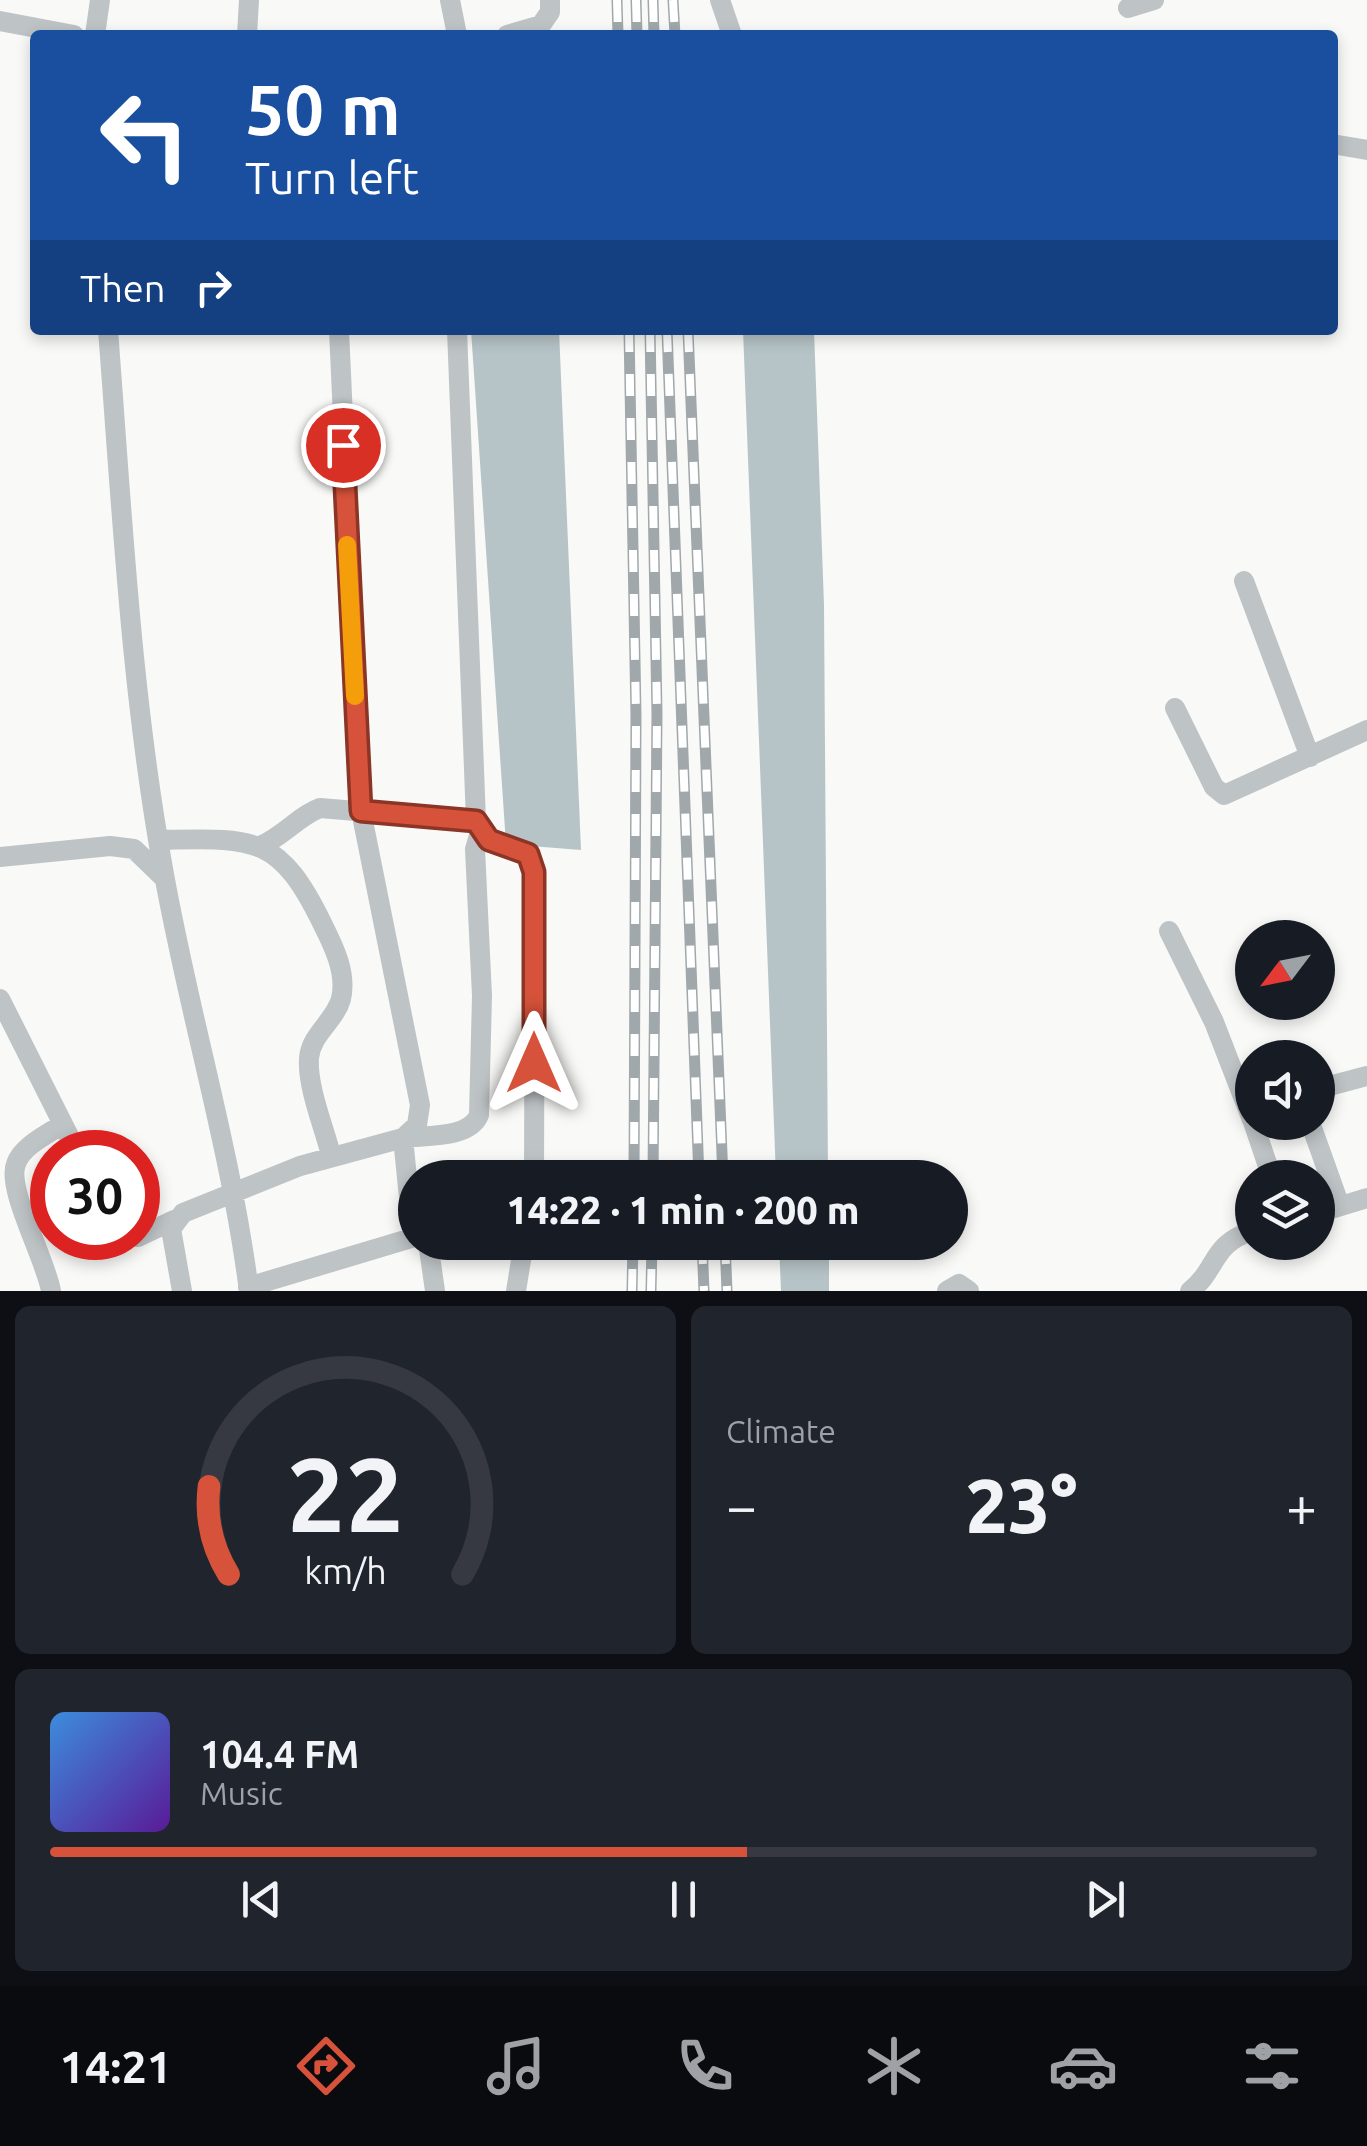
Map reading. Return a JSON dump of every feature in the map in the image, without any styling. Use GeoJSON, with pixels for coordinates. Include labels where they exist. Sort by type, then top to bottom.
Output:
{"type":"FeatureCollection","features":[{"type":"Feature","properties":{"kind":"street"},"geometry":{"type":"LineString","coordinates":[[97,30],[100,0]]}},
{"type":"Feature","properties":{"kind":"street"},"geometry":{"type":"LineString","coordinates":[[248,30],[249,0]]}},
{"type":"Feature","properties":{"kind":"street"},"geometry":{"type":"LineString","coordinates":[[450,0],[456,30]]}},
{"type":"Feature","properties":{"kind":"street"},"geometry":{"type":"LineString","coordinates":[[549,28],[550,0]]}},
{"type":"Feature","properties":{"kind":"street"},"geometry":{"type":"LineString","coordinates":[[720,0],[730,30]]}},
{"type":"Feature","properties":{"kind":"street"},"geometry":{"type":"LineString","coordinates":[[1128,8],[1154,0]]}},
{"type":"Feature","properties":{"kind":"street"},"geometry":{"type":"LineString","coordinates":[[0,21],[48,30]]}},
{"type":"Feature","properties":{"kind":"street"},"geometry":{"type":"LineString","coordinates":[[1338,145],[1367,150]]}},
{"type":"Feature","properties":{"kind":"street"},"geometry":{"type":"LineString","coordinates":[[108,335],[133,640],[158,840],[248,1289],[398,1245]]}},
{"type":"Feature","properties":{"kind":"street"},"geometry":{"type":"LineString","coordinates":[[340,335],[361,811],[420,1105],[417,1125],[403,1138]]}},
{"type":"Feature","properties":{"kind":"street"},"geometry":{"type":"LineString","coordinates":[[160,1226],[330,1156],[403,1138],[465,1130],[474,1125],[479,1115],[482,996],[475,849],[478,827],[457,335]]}},
{"type":"Feature","properties":{"kind":"street"},"geometry":{"type":"LineString","coordinates":[[1244,581],[1310,757]]}},
{"type":"Feature","properties":{"kind":"street"},"geometry":{"type":"LineString","coordinates":[[1175,708],[1214,787],[1224,795],[1367,730]]}},
{"type":"Feature","properties":{"kind":"street"},"geometry":{"type":"LineString","coordinates":[[260,846],[284,836],[307,813],[320,808],[478,827],[528,854],[534,863],[534,1160]]}},
{"type":"Feature","properties":{"kind":"street"},"geometry":{"type":"LineString","coordinates":[[158,840],[226,839],[260,846],[284,861],[301,879],[335,949],[342,977],[341,1000],[313,1040],[308,1060],[330,1156]]}},
{"type":"Feature","properties":{"kind":"street"},"geometry":{"type":"LineString","coordinates":[[0,858],[134,849],[150,860],[164,878]]}},
{"type":"Feature","properties":{"kind":"street"},"geometry":{"type":"LineString","coordinates":[[1170,931],[1235,1074]]}},
{"type":"Feature","properties":{"kind":"street"},"geometry":{"type":"LineString","coordinates":[[0,999],[66,1130]]}},
{"type":"Feature","properties":{"kind":"street"},"geometry":{"type":"LineString","coordinates":[[1335,1084],[1367,1076]]}},
{"type":"Feature","properties":{"kind":"street"},"geometry":{"type":"LineString","coordinates":[[51,1291],[41,1250],[14,1184],[15,1165],[23,1152],[63,1124]]}},
{"type":"Feature","properties":{"kind":"street"},"geometry":{"type":"LineString","coordinates":[[403,1138],[406,1160]]}},
{"type":"Feature","properties":{"kind":"street"},"geometry":{"type":"LineString","coordinates":[[1316,1140],[1340,1206]]}},
{"type":"Feature","properties":{"kind":"street"},"geometry":{"type":"LineString","coordinates":[[1335,1208],[1367,1198]]}},
{"type":"Feature","properties":{"kind":"street"},"geometry":{"type":"LineString","coordinates":[[174,1220],[171,1228],[182,1291]]}},
{"type":"Feature","properties":{"kind":"street"},"geometry":{"type":"LineString","coordinates":[[1190,1291],[1217,1251],[1235,1237]]}},
{"type":"Feature","properties":{"kind":"street"},"geometry":{"type":"LineString","coordinates":[[425,1260],[435,1291]]}},
{"type":"Feature","properties":{"kind":"street"},"geometry":{"type":"LineString","coordinates":[[516,1291],[521,1260]]}},
{"type":"Feature","properties":{"kind":"street"},"geometry":{"type":"LineString","coordinates":[[947,1291],[959,1284],[969,1291]]}},
{"type":"Feature","properties":{"kind":"shaded area"},"geometry":{"type":"Polygon","coordinates":[[[471,335],[559,335],[581,850],[506,844],[471,335]]]}},
{"type":"Feature","properties":{"kind":"shaded area"},"geometry":{"type":"Polygon","coordinates":[[[743,335],[814,335],[824,605],[828,1160],[775,1160],[743,335]]]}},
{"type":"Feature","properties":{"kind":"shaded area"},"geometry":{"type":"Polygon","coordinates":[[[780,1260],[829,1260],[829,1291],[781,1291],[780,1260]]]}},
{"type":"Feature","properties":{"kind":"railway"},"geometry":{"type":"LineString","coordinates":[[617,0],[618,30]]}},
{"type":"Feature","properties":{"kind":"railway"},"geometry":{"type":"LineString","coordinates":[[636,0],[637,30]]}},
{"type":"Feature","properties":{"kind":"railway"},"geometry":{"type":"LineString","coordinates":[[653,0],[654,30]]}},
{"type":"Feature","properties":{"kind":"railway"},"geometry":{"type":"LineString","coordinates":[[673,0],[675,30]]}},
{"type":"Feature","properties":{"kind":"railway"},"geometry":{"type":"LineString","coordinates":[[629,335],[636,716],[634,1160]]}},
{"type":"Feature","properties":{"kind":"railway"},"geometry":{"type":"LineString","coordinates":[[650,335],[657,714],[653,1160]]}},
{"type":"Feature","properties":{"kind":"railway"},"geometry":{"type":"LineString","coordinates":[[667,335],[698,1160]]}},
{"type":"Feature","properties":{"kind":"railway"},"geometry":{"type":"LineString","coordinates":[[688,335],[722,1160]]}},
{"type":"Feature","properties":{"kind":"railway"},"geometry":{"type":"LineString","coordinates":[[632,1291],[633,1260]]}},
{"type":"Feature","properties":{"kind":"railway"},"geometry":{"type":"LineString","coordinates":[[651,1291],[652,1260]]}},
{"type":"Feature","properties":{"kind":"railway"},"geometry":{"type":"LineString","coordinates":[[703,1260],[704,1291]]}},
{"type":"Feature","properties":{"kind":"railway"},"geometry":{"type":"LineString","coordinates":[[726,1260],[727,1291]]}},
{"type":"Feature","properties":{"kind":"slow traffic"},"geometry":{"type":"LineString","coordinates":[[347,545],[355,696]]}},
{"type":"Feature","properties":{"kind":"route"},"geometry":{"type":"LineString","coordinates":[[343,445],[361,811],[476,821],[489,840],[528,854],[534,863],[534,1063]]}}]}
